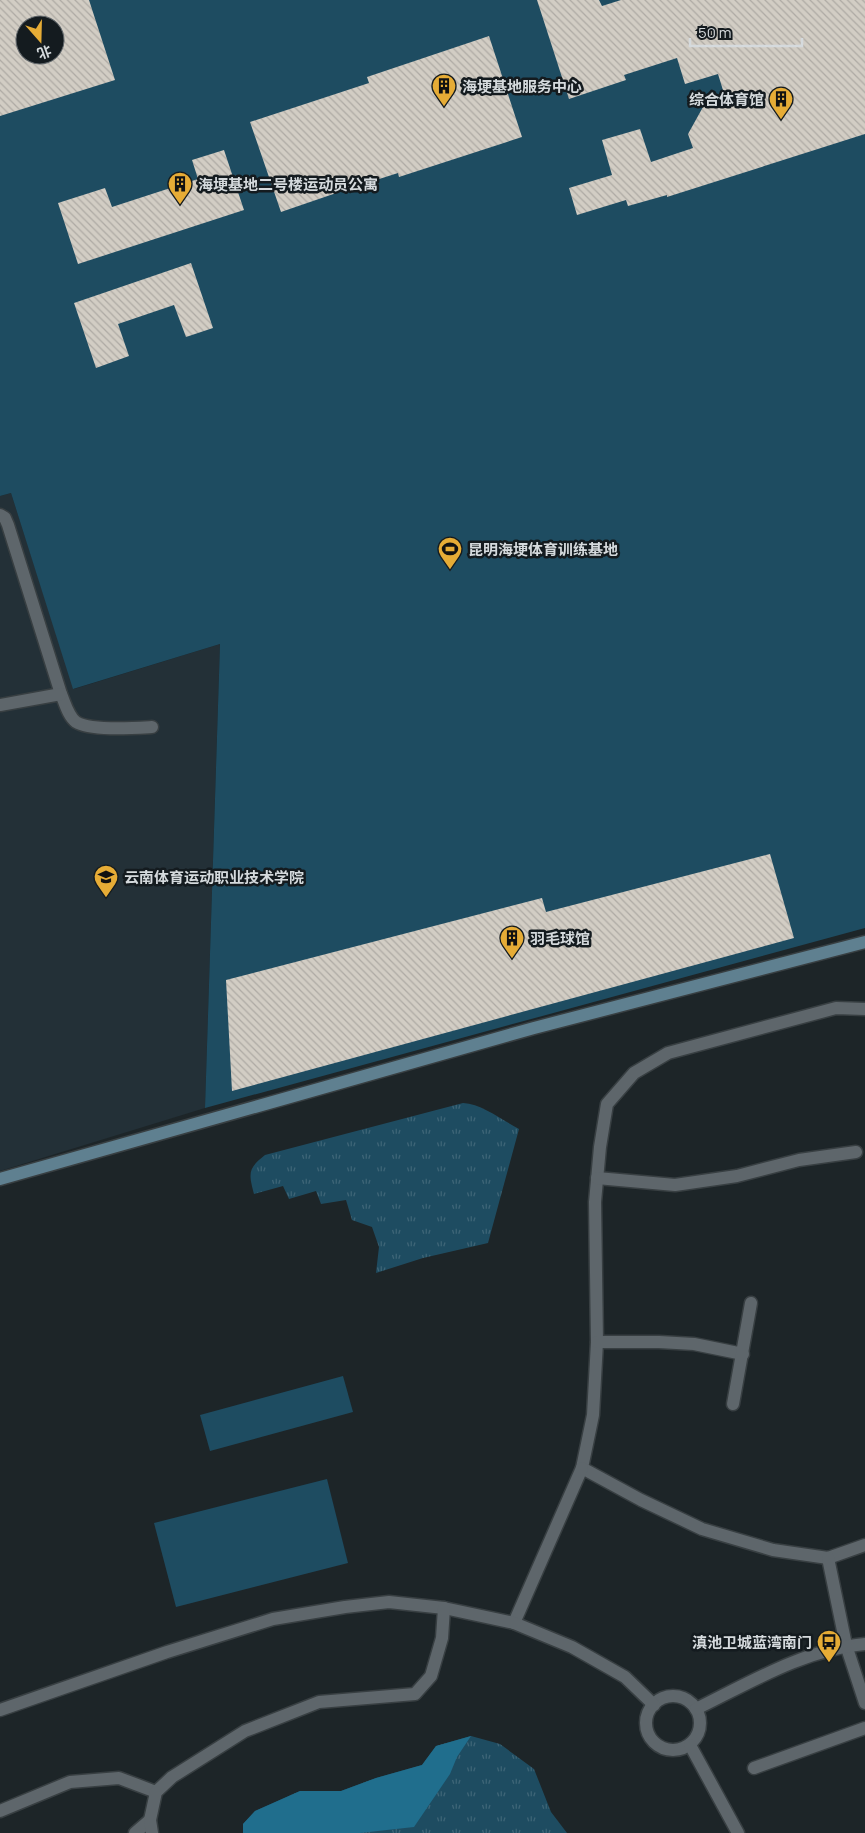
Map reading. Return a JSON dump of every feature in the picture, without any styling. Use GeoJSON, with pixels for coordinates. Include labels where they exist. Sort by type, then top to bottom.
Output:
{"type":"FeatureCollection","features":[{"type":"Feature","properties":{"kind":"street"},"geometry":{"type":"LineString","coordinates":[[0,515],[5,518],[8,525],[61,694],[70,716],[77,722],[92,727],[152,727]]}},
{"type":"Feature","properties":{"kind":"street"},"geometry":{"type":"LineString","coordinates":[[0,705],[61,694]]}},
{"type":"Feature","properties":{"kind":"street"},"geometry":{"type":"LineString","coordinates":[[0,1179],[524,1030],[865,942]]}},
{"type":"Feature","properties":{"kind":"street"},"geometry":{"type":"LineString","coordinates":[[514,1623],[582,1468],[593,1415],[597,1342],[595,1202],[600,1147],[607,1104],[634,1073],[668,1053],[836,1008],[865,1009]]}},
{"type":"Feature","properties":{"kind":"street"},"geometry":{"type":"LineString","coordinates":[[597,1178],[675,1185],[737,1176],[799,1160],[856,1152]]}},
{"type":"Feature","properties":{"kind":"street"},"geometry":{"type":"LineString","coordinates":[[733,1404],[751,1303]]}},
{"type":"Feature","properties":{"kind":"street"},"geometry":{"type":"LineString","coordinates":[[597,1342],[685,1344],[743,1354]]}},
{"type":"Feature","properties":{"kind":"street"},"geometry":{"type":"LineString","coordinates":[[582,1468],[641,1500],[702,1529],[773,1550],[828,1558],[865,1545]]}},
{"type":"Feature","properties":{"kind":"street"},"geometry":{"type":"LineString","coordinates":[[828,1558],[846,1645],[865,1704]]}},
{"type":"Feature","properties":{"kind":"street"},"geometry":{"type":"LineString","coordinates":[[0,1710],[210,1638],[273,1619],[389,1602],[444,1608],[514,1623],[572,1647],[625,1677],[654,1705]]}},
{"type":"Feature","properties":{"kind":"street"},"geometry":{"type":"LineString","coordinates":[[152,1833],[150,1820],[156,1792],[172,1777],[245,1731],[319,1702],[415,1694],[431,1676],[442,1638],[444,1608]]}},
{"type":"Feature","properties":{"kind":"street"},"geometry":{"type":"LineString","coordinates":[[696,1709],[790,1663],[846,1645],[865,1644]]}},
{"type":"Feature","properties":{"kind":"street"},"geometry":{"type":"LineString","coordinates":[[673,1697],[686,1700],[696,1709],[699,1715],[700,1728],[690,1745],[676,1750],[669,1750],[656,1744],[651,1738],[646,1724],[647,1717],[654,1705],[660,1700],[673,1697]]}},
{"type":"Feature","properties":{"kind":"street"},"geometry":{"type":"LineString","coordinates":[[754,1768],[865,1728]]}},
{"type":"Feature","properties":{"kind":"street"},"geometry":{"type":"LineString","coordinates":[[690,1745],[738,1833]]}},
{"type":"Feature","properties":{"kind":"street"},"geometry":{"type":"LineString","coordinates":[[0,1811],[70,1782],[119,1778],[156,1792]]}},
{"type":"Feature","properties":{"kind":"street"},"geometry":{"type":"LineString","coordinates":[[134,1833],[150,1820]]}},
{"type":"Feature","properties":{"kind":"shaded area","name":"云南体育运动职业技术学院"},"geometry":{"type":"Polygon","coordinates":[[[11,493],[74,689],[220,644],[205,1108],[0,1171],[0,496],[11,493]]]}},
{"type":"Feature","properties":{"kind":"shaded area"},"geometry":{"type":"Polygon","coordinates":[[[471,1736],[457,1757],[450,1774],[414,1827],[360,1833],[243,1833],[243,1824],[255,1811],[300,1791],[341,1791],[376,1778],[422,1765],[436,1746],[471,1736]]]}},
{"type":"Feature","properties":{"kind":"green space","name":"昆明海埂体育训练基地"},"geometry":{"type":"Polygon","coordinates":[[[0,0],[865,0],[865,928],[205,1108],[220,644],[73,689],[11,493],[0,496],[0,0]]]}},
{"type":"Feature","properties":{"kind":"green space"},"geometry":{"type":"Polygon","coordinates":[[[463,1103],[485,1109],[519,1129],[488,1243],[423,1258],[376,1273],[379,1247],[372,1227],[352,1220],[346,1200],[321,1204],[316,1191],[289,1199],[283,1186],[254,1194],[251,1181],[252,1168],[265,1155],[463,1103]]]}},
{"type":"Feature","properties":{"kind":"green space"},"geometry":{"type":"Polygon","coordinates":[[[343,1376],[353,1412],[210,1451],[200,1415],[343,1376]]]}},
{"type":"Feature","properties":{"kind":"green space"},"geometry":{"type":"Polygon","coordinates":[[[327,1479],[348,1563],[176,1607],[154,1523],[327,1479]]]}},
{"type":"Feature","properties":{"kind":"green space"},"geometry":{"type":"Polygon","coordinates":[[[471,1736],[500,1744],[534,1769],[551,1812],[567,1833],[243,1833],[243,1824],[255,1811],[300,1791],[341,1791],[376,1778],[422,1765],[436,1746],[471,1736]]]}},
{"type":"Feature","properties":{"kind":"building"},"geometry":{"type":"Polygon","coordinates":[[[0,0],[89,0],[115,80],[0,116],[0,0]]]}},
{"type":"Feature","properties":{"kind":"building"},"geometry":{"type":"Polygon","coordinates":[[[537,0],[599,0],[602,6],[621,0],[865,0],[865,134],[667,197],[667,195],[628,206],[626,200],[577,215],[569,188],[612,175],[602,140],[640,129],[651,162],[693,148],[688,134],[703,107],[726,100],[718,74],[685,84],[677,58],[624,75],[626,80],[569,99],[537,0]]]}},
{"type":"Feature","properties":{"kind":"building"},"geometry":{"type":"Polygon","coordinates":[[[489,36],[522,137],[399,177],[398,173],[281,212],[250,122],[369,83],[367,77],[489,36]]]}},
{"type":"Feature","properties":{"kind":"building","name":"海埂基地二号楼运动员公寓"},"geometry":{"type":"Polygon","coordinates":[[[224,150],[244,210],[78,264],[58,203],[105,188],[112,207],[198,179],[192,160],[224,150]]]}},
{"type":"Feature","properties":{"kind":"building"},"geometry":{"type":"Polygon","coordinates":[[[191,263],[213,328],[186,337],[174,305],[118,324],[129,356],[96,368],[74,303],[191,263]]]}},
{"type":"Feature","properties":{"kind":"building","name":"羽毛球馆"},"geometry":{"type":"Polygon","coordinates":[[[770,854],[794,938],[232,1091],[226,980],[542,898],[546,912],[770,854]]]}},
{"type":"Feature","properties":{"kind":"place","name":"海埂基地服务中心"},"geometry":{"type":"Point","coordinates":[444,107]}},
{"type":"Feature","properties":{"kind":"place","name":"综合体育馆"},"geometry":{"type":"Point","coordinates":[781,120]}},
{"type":"Feature","properties":{"kind":"place","name":"海埂基地二号楼运动员公寓"},"geometry":{"type":"Point","coordinates":[180,205]}},
{"type":"Feature","properties":{"kind":"place","name":"昆明海埂体育训练基地"},"geometry":{"type":"Point","coordinates":[450,570]}},
{"type":"Feature","properties":{"kind":"place","name":"云南体育运动职业技术学院"},"geometry":{"type":"Point","coordinates":[106,898]}},
{"type":"Feature","properties":{"kind":"place","name":"羽毛球馆"},"geometry":{"type":"Point","coordinates":[512,959]}},
{"type":"Feature","properties":{"kind":"place","name":"滇池卫城蓝湾南门"},"geometry":{"type":"Point","coordinates":[829,1663]}}]}
